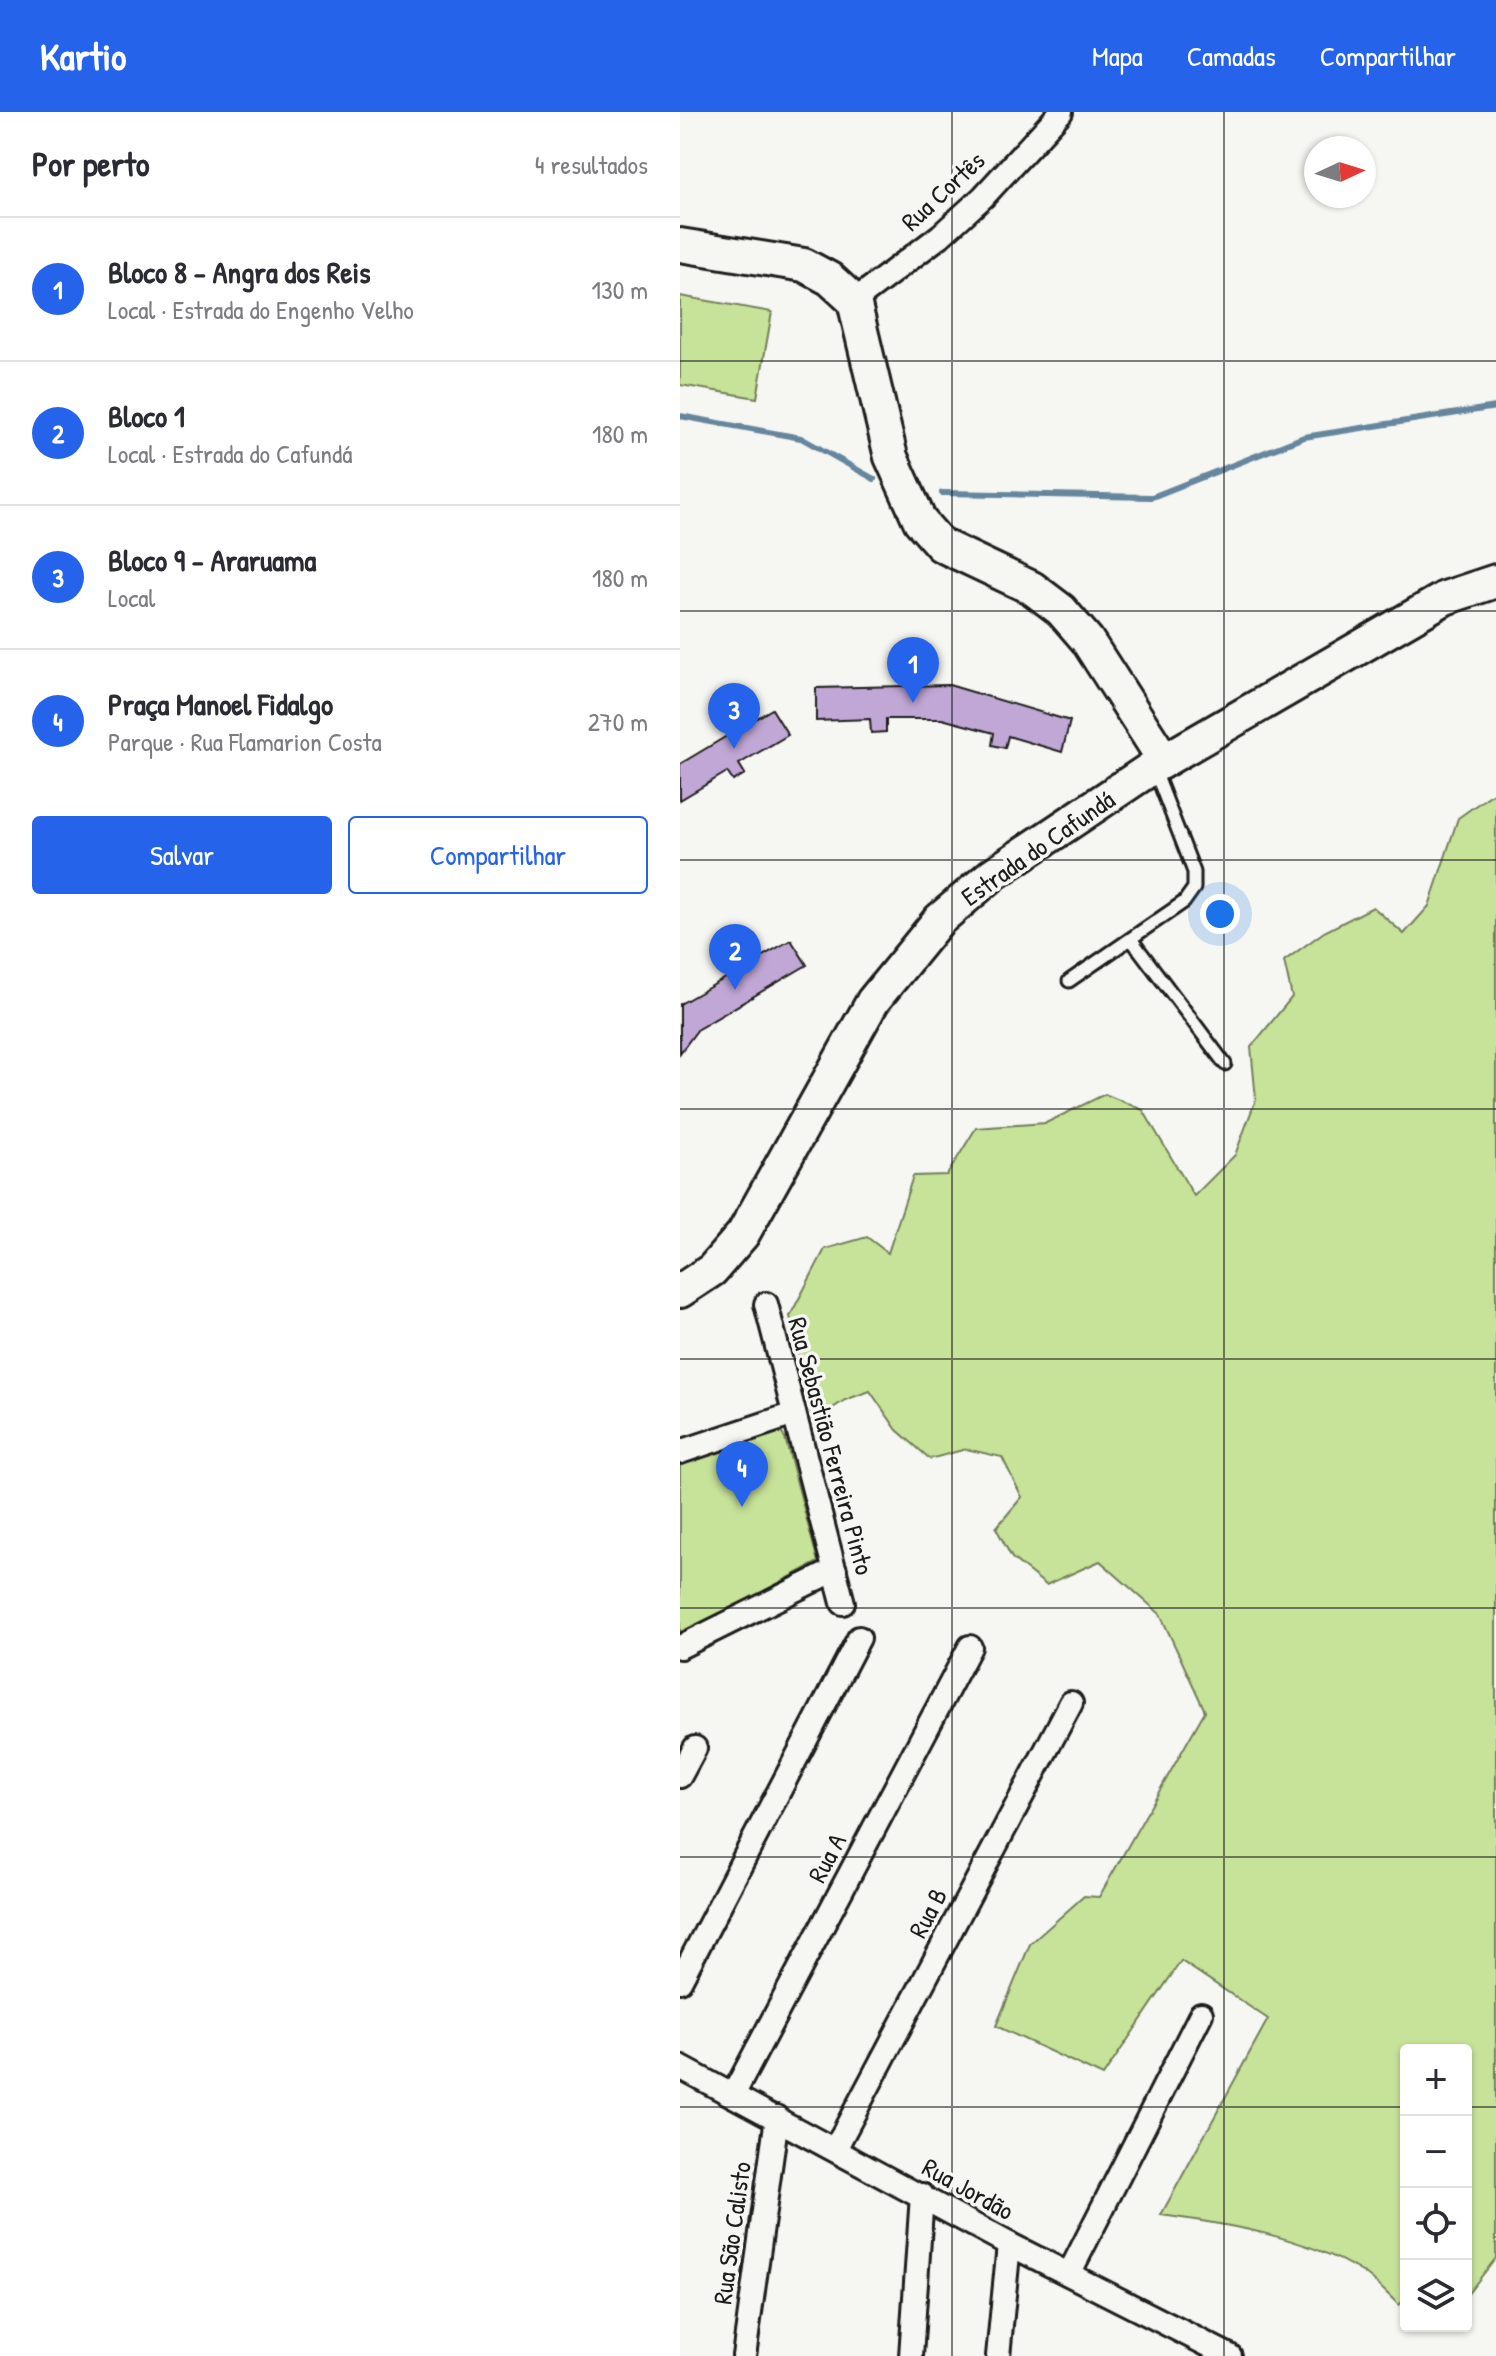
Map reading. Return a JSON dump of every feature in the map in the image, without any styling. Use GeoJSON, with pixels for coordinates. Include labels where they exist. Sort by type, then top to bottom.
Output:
{"type":"FeatureCollection","features":[{"type":"Feature","properties":{"kind":"main road"},"geometry":{"type":"LineString","coordinates":[[680,245],[804,265],[830,279],[854,301],[891,457],[920,521],[941,545],[1032,588],[1061,610],[1087,640],[1159,764]]}},
{"type":"Feature","properties":{"kind":"main road","name":"Estrada do Cafundá"},"geometry":{"type":"LineString","coordinates":[[680,1291],[712,1270],[743,1234],[873,1001],[939,920],[993,874],[1159,764],[1445,598],[1496,581]]}},
{"type":"Feature","properties":{"kind":"street","name":"Rua Cortês"},"geometry":{"type":"LineString","coordinates":[[854,301],[950,227],[1061,112]]}},
{"type":"Feature","properties":{"kind":"street","name":"Rua Sebastião Ferreira Pinto"},"geometry":{"type":"LineString","coordinates":[[766,1304],[843,1603]]}},
{"type":"Feature","properties":{"kind":"street"},"geometry":{"type":"LineString","coordinates":[[680,1452],[794,1414]]}},
{"type":"Feature","properties":{"kind":"street"},"geometry":{"type":"LineString","coordinates":[[680,1647],[835,1570]]}},
{"type":"Feature","properties":{"kind":"street"},"geometry":{"type":"LineString","coordinates":[[680,1981],[859,1638]]}},
{"type":"Feature","properties":{"kind":"street","name":"Rua A"},"geometry":{"type":"LineString","coordinates":[[733,2095],[970,1647]]}},
{"type":"Feature","properties":{"kind":"street","name":"Rua B"},"geometry":{"type":"LineString","coordinates":[[835,2149],[1071,1703]]}},
{"type":"Feature","properties":{"kind":"street"},"geometry":{"type":"LineString","coordinates":[[680,1776],[695,1748]]}},
{"type":"Feature","properties":{"kind":"street"},"geometry":{"type":"LineString","coordinates":[[1069,2274],[1201,2014]]}},
{"type":"Feature","properties":{"kind":"street","name":"Rua Jordão"},"geometry":{"type":"LineString","coordinates":[[680,2067],[1009,2244],[1230,2356]]}},
{"type":"Feature","properties":{"kind":"street","name":"Rua São Calisto"},"geometry":{"type":"LineString","coordinates":[[744,2356],[777,2117]]}},
{"type":"Feature","properties":{"kind":"street"},"geometry":{"type":"LineString","coordinates":[[911,2356],[922,2195]]}},
{"type":"Feature","properties":{"kind":"street"},"geometry":{"type":"LineString","coordinates":[[998,2356],[1009,2244]]}},
{"type":"Feature","properties":{"kind":"lane"},"geometry":{"type":"LineString","coordinates":[[1069,981],[1184,902],[1194,888],[1194,872],[1159,764]]}},
{"type":"Feature","properties":{"kind":"lane"},"geometry":{"type":"LineString","coordinates":[[1131,939],[1225,1064]]}},
{"type":"Feature","properties":{"kind":"green space"},"geometry":{"type":"Polygon","coordinates":[[[680,296],[772,312],[757,398],[680,385],[680,296]]]}},
{"type":"Feature","properties":{"kind":"green space"},"geometry":{"type":"Polygon","coordinates":[[[1496,791],[1496,2258],[1472,2288],[1472,2044],[1400,2044],[1399,2305],[1362,2272],[1316,2249],[1238,2227],[1161,2215],[1268,2019],[1181,1961],[1103,2076],[996,2026],[1030,1944],[1084,1896],[1099,1897],[1205,1711],[1160,1614],[1100,1561],[1046,1585],[1012,1558],[996,1528],[1022,1497],[1002,1457],[966,1449],[930,1459],[897,1430],[870,1391],[845,1400],[813,1421],[790,1316],[825,1249],[867,1237],[888,1253],[913,1176],[947,1175],[976,1128],[1046,1123],[1105,1094],[1143,1110],[1194,1196],[1235,1155],[1256,1099],[1251,1047],[1292,997],[1284,961],[1324,932],[1373,907],[1404,934],[1429,906],[1458,818],[1496,791]]]}},
{"type":"Feature","properties":{"kind":"green space"},"geometry":{"type":"Polygon","coordinates":[[[780,1431],[785,1438],[818,1562],[680,1636],[680,1460],[780,1431]]]}},
{"type":"Feature","properties":{"kind":"building"},"geometry":{"type":"Polygon","coordinates":[[[949,685],[1070,721],[1062,752],[1008,736],[1005,748],[992,745],[994,733],[942,719],[886,719],[886,732],[871,733],[870,719],[816,721],[816,688],[949,685]]]}},
{"type":"Feature","properties":{"kind":"building"},"geometry":{"type":"Polygon","coordinates":[[[772,709],[788,735],[739,764],[745,774],[733,781],[727,772],[680,800],[680,764],[772,709]]]}},
{"type":"Feature","properties":{"kind":"building"},"geometry":{"type":"Polygon","coordinates":[[[791,940],[807,965],[698,1029],[680,1053],[680,1004],[731,975],[724,963],[737,956],[743,967],[791,940]]]}},
{"type":"Feature","properties":{"kind":"waterway"},"geometry":{"type":"LineString","coordinates":[[942,493],[1152,497],[1304,437],[1496,407]]}},
{"type":"Feature","properties":{"kind":"waterway"},"geometry":{"type":"LineString","coordinates":[[680,416],[801,438],[874,479]]}},
{"type":"Feature","properties":{"kind":"place","name":"Bloco 8 - Angra dos Reis"},"geometry":{"type":"Point","coordinates":[913,703]}},
{"type":"Feature","properties":{"kind":"place","name":"Bloco 9 - Araruama"},"geometry":{"type":"Point","coordinates":[734,749]}},
{"type":"Feature","properties":{"kind":"place","name":"Bloco 1"},"geometry":{"type":"Point","coordinates":[735,990]}},
{"type":"Feature","properties":{"kind":"place","name":"Praça Manoel Fidalgo"},"geometry":{"type":"Point","coordinates":[742,1507]}}]}
